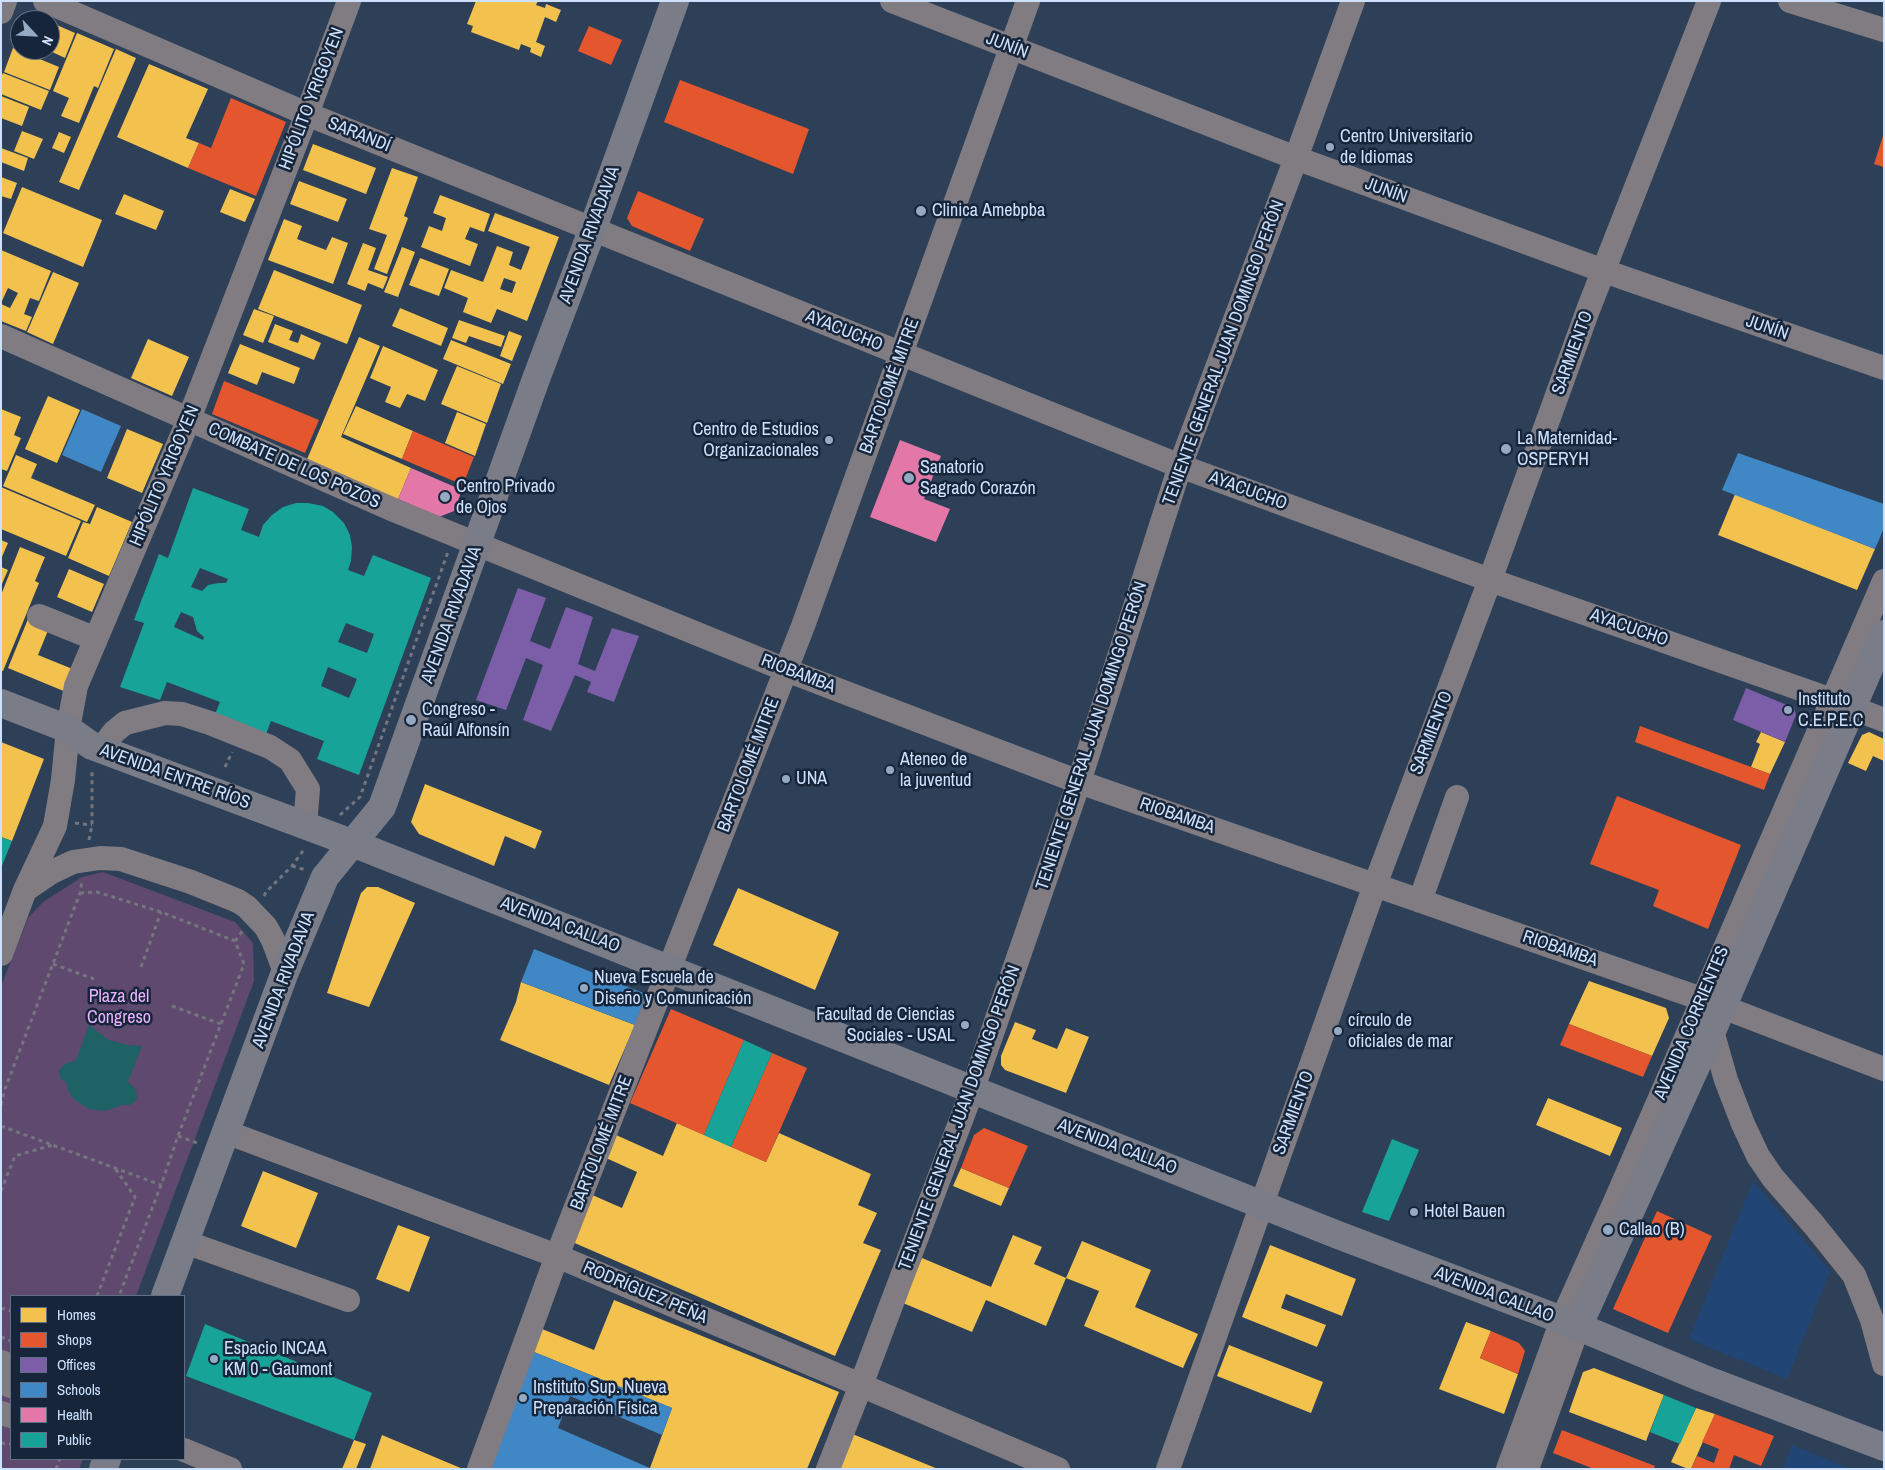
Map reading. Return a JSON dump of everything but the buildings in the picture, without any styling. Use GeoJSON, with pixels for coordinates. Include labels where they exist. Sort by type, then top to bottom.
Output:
{"type":"FeatureCollection","features":[{"type":"Feature","properties":{"kind":"main road","name":"AVENIDA RIVADAVIA"},"geometry":{"type":"LineString","coordinates":[[165,1295],[285,972],[325,877],[382,807],[466,540],[533,388],[675,1]]}},
{"type":"Feature","properties":{"kind":"main road","name":"AVENIDA CORRIENTES"},"geometry":{"type":"LineString","coordinates":[[1570,1324],[1712,1031],[1712,1003],[1842,704],[1884,634]]}},
{"type":"Feature","properties":{"kind":"main road","name":"AVENIDA ENTRE RÍOS"},"geometry":{"type":"LineString","coordinates":[[1,702],[68,729],[97,747],[352,843]]}},
{"type":"Feature","properties":{"kind":"main road","name":"AVENIDA CALLAO"},"geometry":{"type":"LineString","coordinates":[[352,843],[670,968],[972,1090],[1570,1324],[1702,1378],[1884,1447]]}},
{"type":"Feature","properties":{"kind":"street"},"geometry":{"type":"LineString","coordinates":[[1,12],[5,1]]}},
{"type":"Feature","properties":{"kind":"street","name":"SARANDÍ"},"geometry":{"type":"LineString","coordinates":[[45,1],[307,114],[593,228]]}},
{"type":"Feature","properties":{"kind":"street","name":"HIPÓLITO YRIGOYEN"},"geometry":{"type":"LineString","coordinates":[[1,954],[25,890],[55,826],[63,780],[68,729],[76,686],[189,420],[349,1]]}},
{"type":"Feature","properties":{"kind":"street","name":"JUNÍN"},"geometry":{"type":"LineString","coordinates":[[892,1],[1296,158],[1604,271],[1884,368]]}},
{"type":"Feature","properties":{"kind":"street","name":"BARTOLOMÉ MITRE"},"geometry":{"type":"LineString","coordinates":[[479,1469],[557,1256],[786,670],[902,355],[1028,1]]}},
{"type":"Feature","properties":{"kind":"street","name":"TENIENTE GENERAL JUAN DOMINGO PERÓN"},"geometry":{"type":"LineString","coordinates":[[828,1469],[862,1385],[972,1090],[1079,782],[1180,466],[1353,1]]}},
{"type":"Feature","properties":{"kind":"street","name":"SARMIENTO"},"geometry":{"type":"LineString","coordinates":[[1168,1469],[1375,885],[1604,271],[1709,1]]}},
{"type":"Feature","properties":{"kind":"street"},"geometry":{"type":"LineString","coordinates":[[1790,1],[1884,30]]}},
{"type":"Feature","properties":{"kind":"street","name":"AYACUCHO"},"geometry":{"type":"LineString","coordinates":[[593,228],[902,355],[1180,466],[1490,580],[1884,720]]}},
{"type":"Feature","properties":{"kind":"street","name":"COMBATE DE LOS POZOS"},"geometry":{"type":"LineString","coordinates":[[1,336],[466,540]]}},
{"type":"Feature","properties":{"kind":"street","name":"RIOBAMBA"},"geometry":{"type":"LineString","coordinates":[[466,540],[786,670],[1079,782],[1712,1003],[1884,1069]]}},
{"type":"Feature","properties":{"kind":"street","name":"AVENIDA CORRIENTES"},"geometry":{"type":"LineString","coordinates":[[1842,704],[1884,581]]}},
{"type":"Feature","properties":{"kind":"street"},"geometry":{"type":"LineString","coordinates":[[39,616],[96,639]]}},
{"type":"Feature","properties":{"kind":"street"},"geometry":{"type":"LineString","coordinates":[[97,747],[125,723],[165,713],[182,714],[210,723],[270,747],[290,760],[308,789],[311,827]]}},
{"type":"Feature","properties":{"kind":"street"},"geometry":{"type":"LineString","coordinates":[[1420,901],[1456,797]]}},
{"type":"Feature","properties":{"kind":"street"},"geometry":{"type":"LineString","coordinates":[[25,890],[63,866],[73,862],[100,858],[121,859],[191,882],[238,901],[255,914],[266,927],[285,972]]}},
{"type":"Feature","properties":{"kind":"street","name":"AVENIDA CORRIENTES"},"geometry":{"type":"LineString","coordinates":[[1508,1469],[1570,1324],[1618,1195],[1712,1003]]}},
{"type":"Feature","properties":{"kind":"street"},"geometry":{"type":"LineString","coordinates":[[1712,1031],[1726,1080],[1758,1156],[1773,1178],[1814,1225],[1854,1276],[1872,1320],[1884,1364]]}},
{"type":"Feature","properties":{"kind":"street","name":"RODRÍGUEZ PEÑA"},"geometry":{"type":"LineString","coordinates":[[226,1132],[557,1256],[1058,1469]]}},
{"type":"Feature","properties":{"kind":"street"},"geometry":{"type":"LineString","coordinates":[[185,1242],[348,1300]]}},
{"type":"Feature","properties":{"kind":"street","name":"AVENIDA CORRIENTES"},"geometry":{"type":"LineString","coordinates":[[1527,1469],[1570,1324]]}},
{"type":"Feature","properties":{"kind":"street"},"geometry":{"type":"LineString","coordinates":[[185,1450],[230,1469]]}},
{"type":"Feature","properties":{"kind":"path"},"geometry":{"type":"LineString","coordinates":[[236,941],[255,914],[266,892],[292,866],[311,827],[350,808],[360,797],[430,602],[466,540]]}},
{"type":"Feature","properties":{"kind":"path"},"geometry":{"type":"LineString","coordinates":[[430,602],[433,610]]}},
{"type":"Feature","properties":{"kind":"path"},"geometry":{"type":"LineString","coordinates":[[1,1106],[3,1089],[80,893],[92,825],[97,747]]}},
{"type":"Feature","properties":{"kind":"path"},"geometry":{"type":"LineString","coordinates":[[80,893],[96,892],[161,912],[236,941],[244,964],[119,1295]]}},
{"type":"Feature","properties":{"kind":"path"},"geometry":{"type":"LineString","coordinates":[[141,967],[161,912]]}},
{"type":"Feature","properties":{"kind":"path"},"geometry":{"type":"LineString","coordinates":[[53,964],[94,979]]}},
{"type":"Feature","properties":{"kind":"path"},"geometry":{"type":"LineString","coordinates":[[172,1006],[221,1024]]}},
{"type":"Feature","properties":{"kind":"path"},"geometry":{"type":"LineString","coordinates":[[1,1126],[161,1185]]}},
{"type":"Feature","properties":{"kind":"path"},"geometry":{"type":"LineString","coordinates":[[1,1191],[15,1156],[53,1145]]}},
{"type":"Feature","properties":{"kind":"path"},"geometry":{"type":"LineString","coordinates":[[97,1295],[135,1197],[114,1168]]}},
{"type":"Feature","properties":{"kind":"shaded area"},"geometry":{"type":"Polygon","coordinates":[[[89,1025],[109,1040],[128,1045],[142,1046],[128,1082],[136,1089],[137,1099],[130,1105],[123,1105],[105,1111],[89,1109],[75,1100],[68,1091],[66,1082],[60,1078],[59,1070],[65,1064],[76,1060],[89,1025]]]}},
{"type":"Feature","properties":{"kind":"shaded area"},"geometry":{"type":"Polygon","coordinates":[[[1753,1181],[1830,1271],[1787,1379],[1689,1339],[1753,1181]]]}},
{"type":"Feature","properties":{"kind":"shaded area"},"geometry":{"type":"Polygon","coordinates":[[[1792,1445],[1850,1469],[1783,1469],[1792,1445]]]}},
{"type":"Feature","properties":{"kind":"green space","name":"Plaza del Congreso"},"geometry":{"type":"Polygon","coordinates":[[[103,872],[235,922],[253,943],[254,981],[136,1295],[10,1295],[10,1380],[1,1376],[1,986],[28,918],[43,902],[82,877],[103,872]]]}},
{"type":"Feature","properties":{"kind":"green space"},"geometry":{"type":"Polygon","coordinates":[[[1,1394],[10,1397],[10,1460],[83,1460],[79,1469],[1,1469],[1,1394]]]}},
{"type":"Feature","properties":{"kind":"place","name":"Centro Universitario de Idiomas"},"geometry":{"type":"Point","coordinates":[1330,147]}},
{"type":"Feature","properties":{"kind":"place","name":"Clinica Amebpba"},"geometry":{"type":"Point","coordinates":[921,211]}},
{"type":"Feature","properties":{"kind":"place","name":"Centro de Estudios Organizacionales"},"geometry":{"type":"Point","coordinates":[829,440]}},
{"type":"Feature","properties":{"kind":"place","name":"La Maternidad- OSPERYH"},"geometry":{"type":"Point","coordinates":[1506,449]}},
{"type":"Feature","properties":{"kind":"place","name":"Sanatorio Sagrado Corazón"},"geometry":{"type":"Point","coordinates":[909,478]}},
{"type":"Feature","properties":{"kind":"place","name":"Centro Privado de Ojos"},"geometry":{"type":"Point","coordinates":[445,497]}},
{"type":"Feature","properties":{"kind":"place","name":"Instituto C.E.P.E.C"},"geometry":{"type":"Point","coordinates":[1788,710]}},
{"type":"Feature","properties":{"kind":"place","name":"Congreso - Raúl Alfonsín"},"geometry":{"type":"Point","coordinates":[411,720]}},
{"type":"Feature","properties":{"kind":"place","name":"Ateneo de la juventud"},"geometry":{"type":"Point","coordinates":[890,770]}},
{"type":"Feature","properties":{"kind":"place","name":"UNA"},"geometry":{"type":"Point","coordinates":[786,779]}},
{"type":"Feature","properties":{"kind":"place","name":"Nueva Escuela de Diseño y Comunicación"},"geometry":{"type":"Point","coordinates":[584,988]}},
{"type":"Feature","properties":{"kind":"place","name":"Facultad de Ciencias Sociales - USAL"},"geometry":{"type":"Point","coordinates":[965,1025]}},
{"type":"Feature","properties":{"kind":"place","name":"círculo de oficiales de mar"},"geometry":{"type":"Point","coordinates":[1338,1031]}},
{"type":"Feature","properties":{"kind":"place","name":"Hotel Bauen"},"geometry":{"type":"Point","coordinates":[1414,1212]}},
{"type":"Feature","properties":{"kind":"place","name":"Callao (B)"},"geometry":{"type":"Point","coordinates":[1608,1230]}},
{"type":"Feature","properties":{"kind":"place","name":"Espacio INCAA KM 0 - Gaumont"},"geometry":{"type":"Point","coordinates":[214,1359]}},
{"type":"Feature","properties":{"kind":"place","name":"Instituto Sup. Nueva Preparación Física"},"geometry":{"type":"Point","coordinates":[523,1398]}}]}
